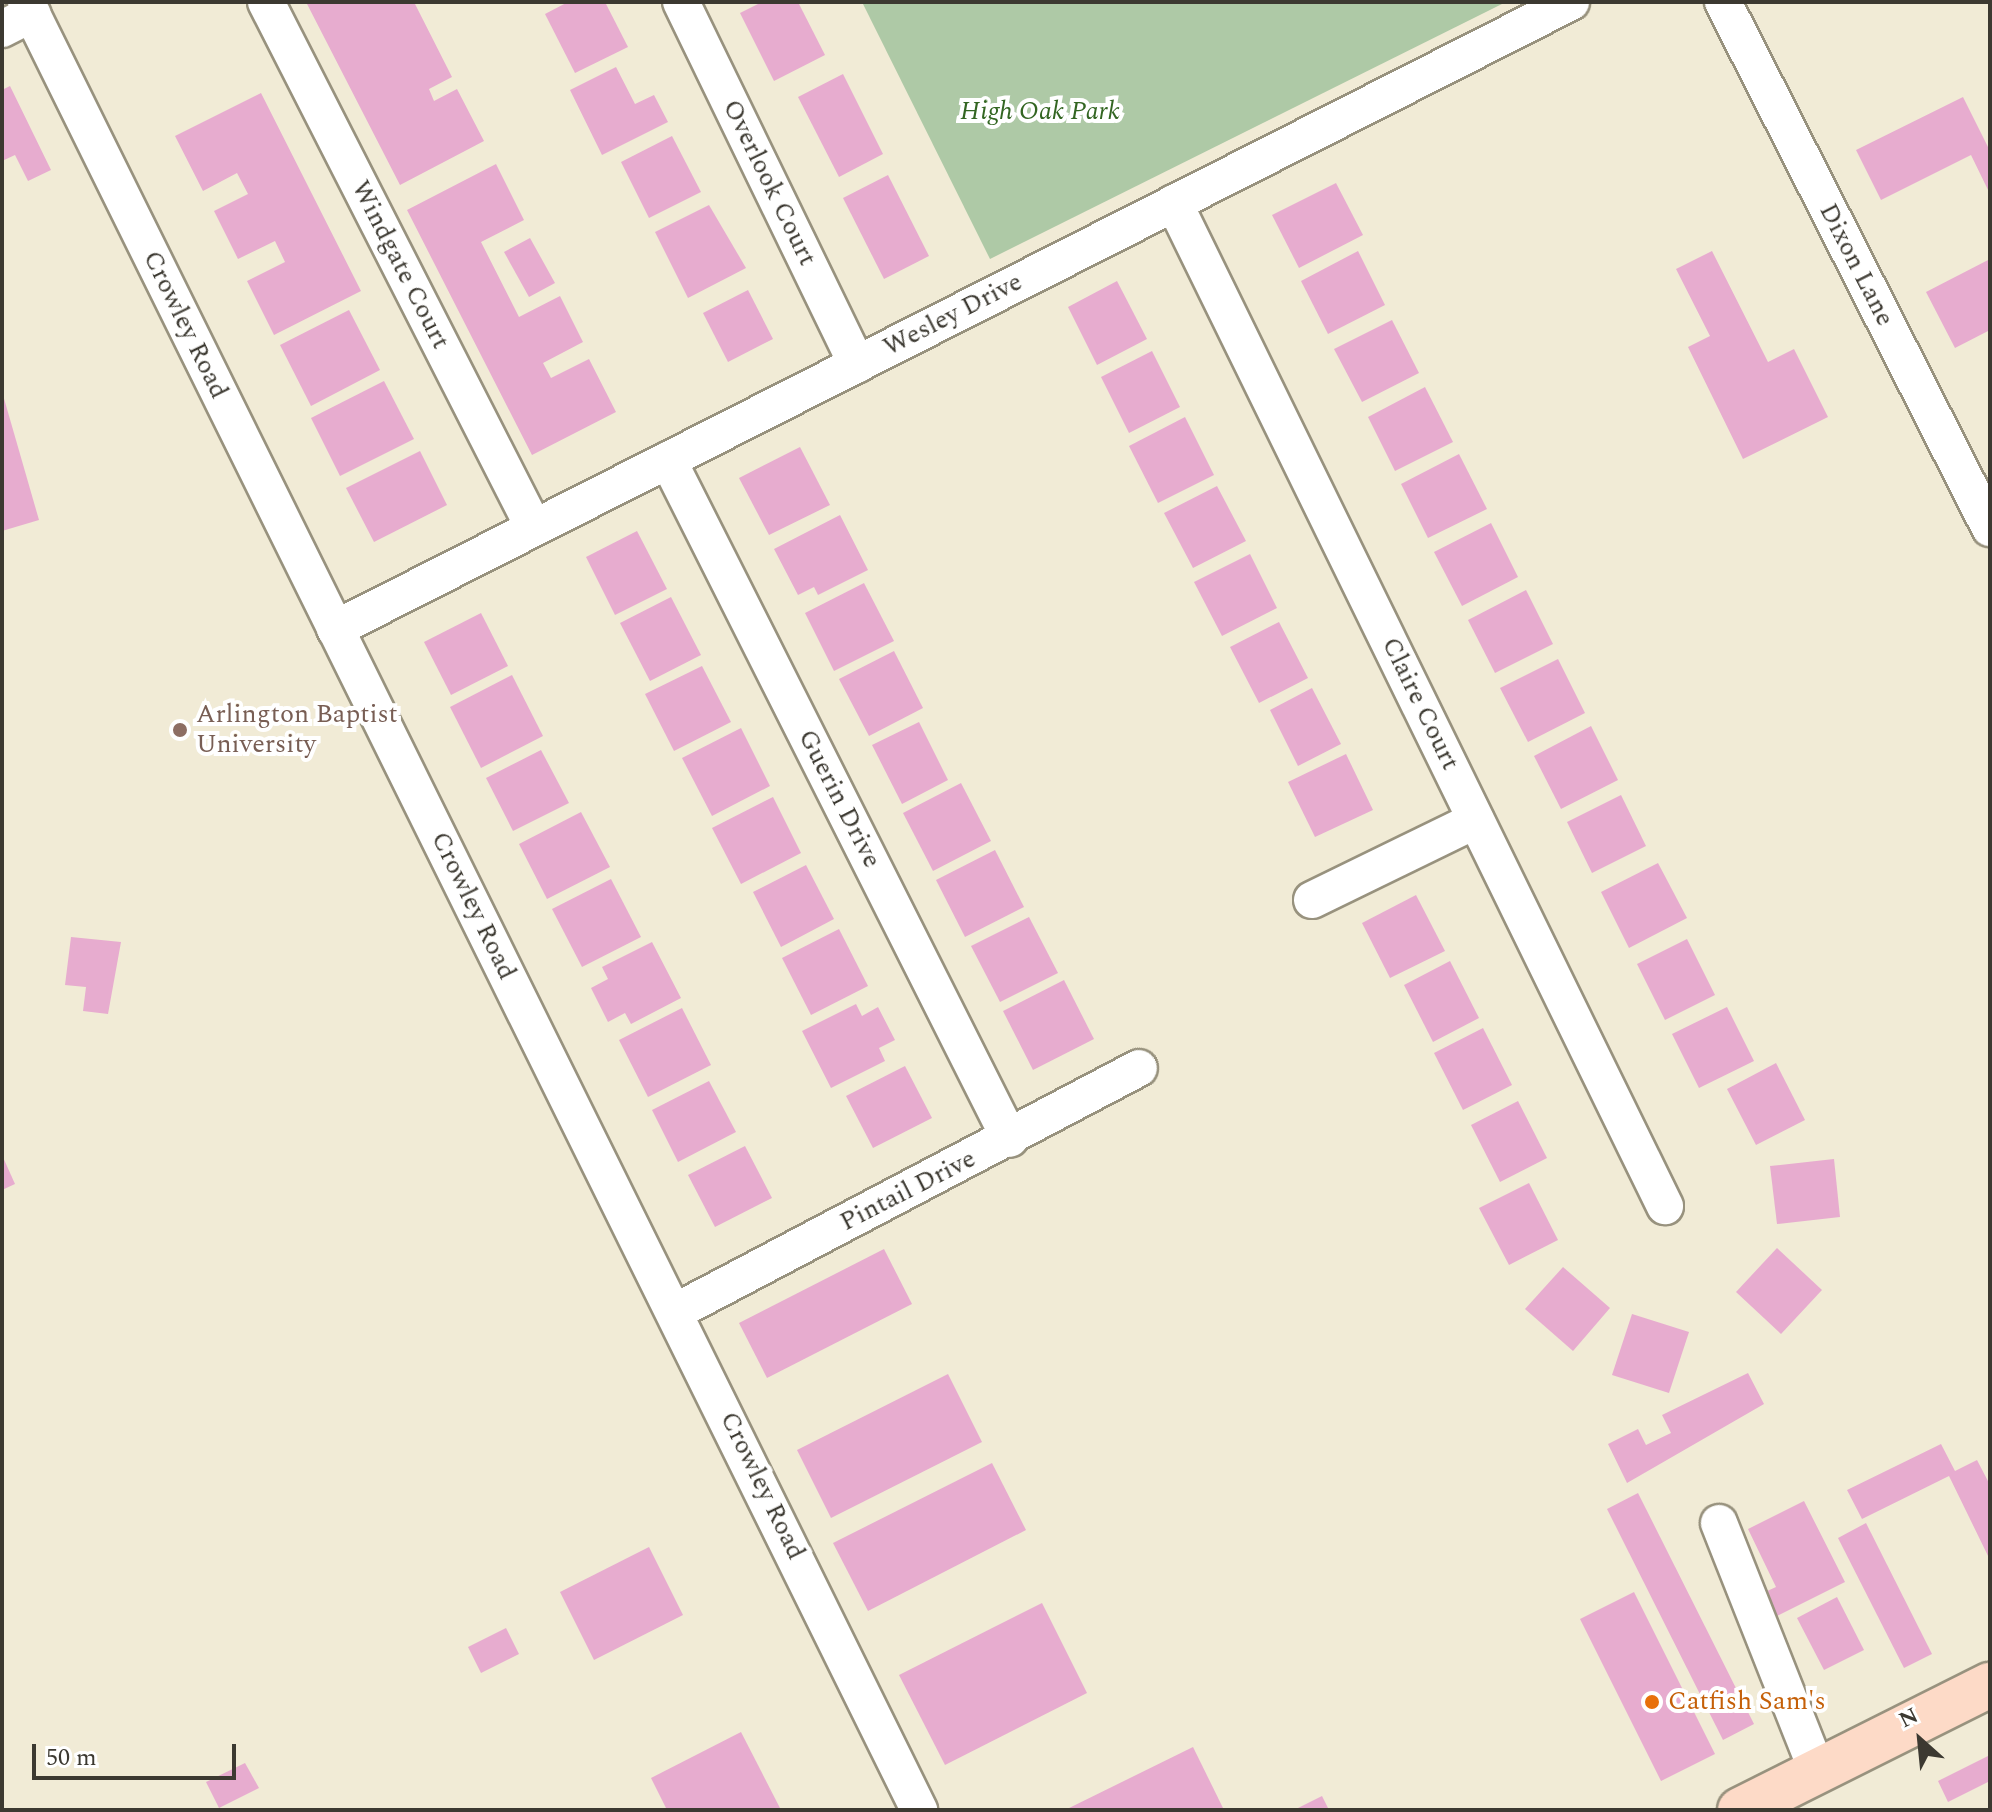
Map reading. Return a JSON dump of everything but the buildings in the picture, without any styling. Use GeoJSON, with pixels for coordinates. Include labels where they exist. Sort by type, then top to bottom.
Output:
{"type":"FeatureCollection","features":[{"type":"Feature","properties":{"kind":"main road"},"geometry":{"type":"LineString","coordinates":[[1740,1810],[1990,1685]]}},
{"type":"Feature","properties":{"kind":"street","name":"Windgate Court"},"geometry":{"type":"LineString","coordinates":[[266,2],[534,528]]}},
{"type":"Feature","properties":{"kind":"street","name":"Overlook Court"},"geometry":{"type":"LineString","coordinates":[[681,2],[857,364]]}},
{"type":"Feature","properties":{"kind":"street","name":"Wesley Drive"},"geometry":{"type":"LineString","coordinates":[[335,629],[1571,2]]}},
{"type":"Feature","properties":{"kind":"street","name":"Dixon Lane"},"geometry":{"type":"LineString","coordinates":[[1723,2],[1990,528]]}},
{"type":"Feature","properties":{"kind":"street","name":"Crowley Road"},"geometry":{"type":"LineString","coordinates":[[20,15],[335,629],[919,1810]]}},
{"type":"Feature","properties":{"kind":"street","name":"Claire Court"},"geometry":{"type":"LineString","coordinates":[[1174,203],[1665,1206]]}},
{"type":"Feature","properties":{"kind":"street","name":"Guerin Drive"},"geometry":{"type":"LineString","coordinates":[[668,460],[1010,1139]]}},
{"type":"Feature","properties":{"kind":"street"},"geometry":{"type":"LineString","coordinates":[[1312,900],[1476,820]]}},
{"type":"Feature","properties":{"kind":"street","name":"Pintail Drive"},"geometry":{"type":"LineString","coordinates":[[675,1312],[1010,1139],[1139,1068]]}},
{"type":"Feature","properties":{"kind":"street"},"geometry":{"type":"LineString","coordinates":[[1719,1523],[1817,1771]]}},
{"type":"Feature","properties":{"kind":"green space","name":"High Oak Park"},"geometry":{"type":"Polygon","coordinates":[[[862,2],[1506,2],[990,259],[862,2]]]}},
{"type":"Feature","properties":{"kind":"place","name":"Arlington Baptist University"},"geometry":{"type":"Point","coordinates":[180,730]}},
{"type":"Feature","properties":{"kind":"place","name":"Catfish Sam's"},"geometry":{"type":"Point","coordinates":[1652,1702]}}]}
